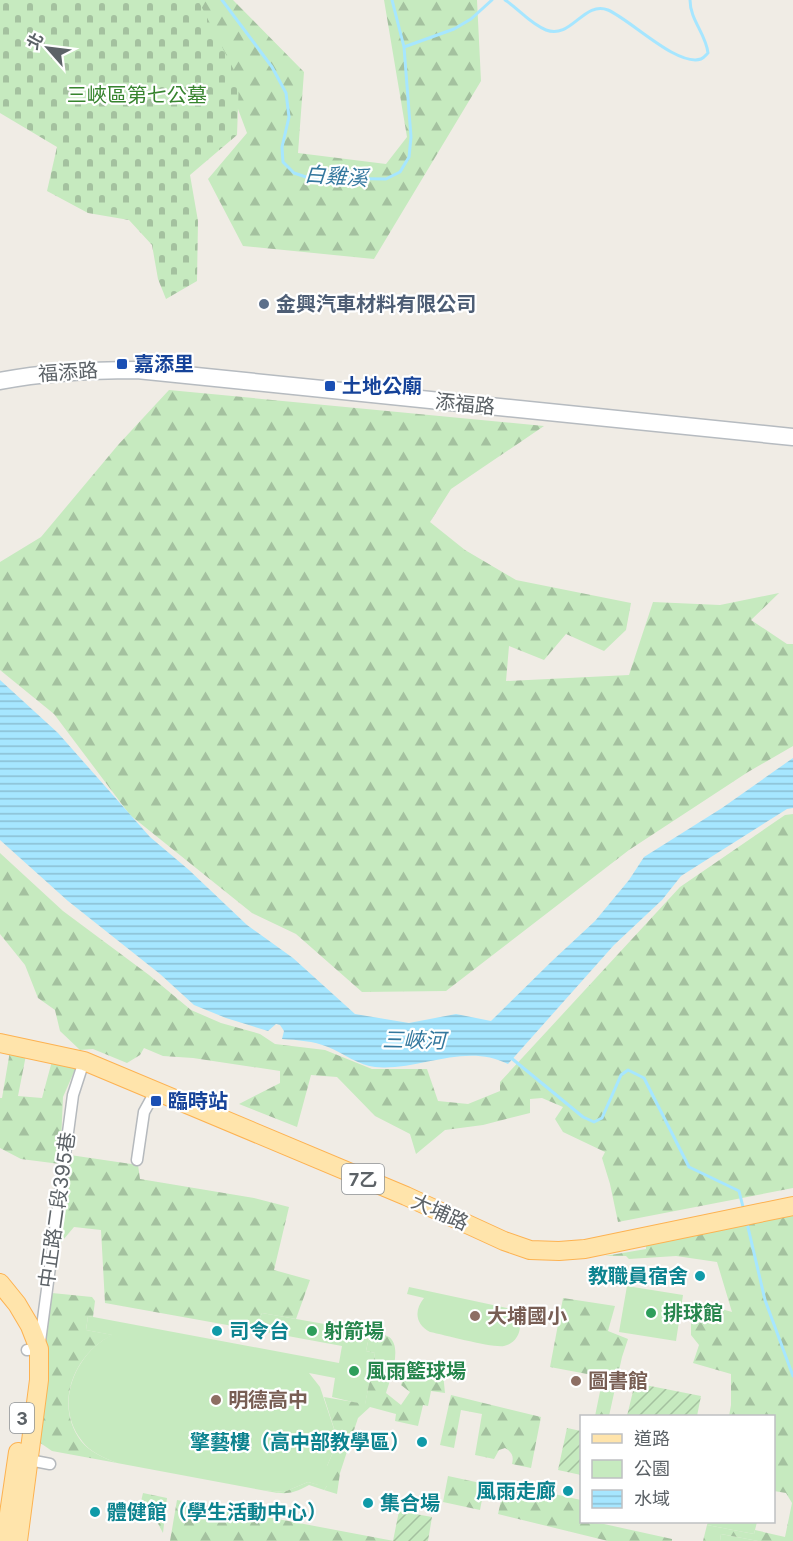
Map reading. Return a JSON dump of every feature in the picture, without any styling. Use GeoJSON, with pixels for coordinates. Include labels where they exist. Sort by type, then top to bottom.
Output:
{"type":"FeatureCollection","features":[{"type":"Feature","properties":{"kind":"main road","name":"大埔路"},"geometry":{"type":"LineString","coordinates":[[0,1043],[84,1062],[406,1196],[504,1241],[530,1250],[585,1249],[793,1206]]}},
{"type":"Feature","properties":{"kind":"main road","name":"3"},"geometry":{"type":"LineString","coordinates":[[0,1283],[22,1311],[30,1326],[39,1380],[5,1541]]}},
{"type":"Feature","properties":{"kind":"main road","name":"3"},"geometry":{"type":"LineString","coordinates":[[0,1303],[33,1349]]}},
{"type":"Feature","properties":{"kind":"main road","name":"3"},"geometry":{"type":"LineString","coordinates":[[18,1541],[23,1459]]}},
{"type":"Feature","properties":{"kind":"street","name":"福添路"},"geometry":{"type":"LineString","coordinates":[[0,381],[37,373],[88,369],[137,369]]}},
{"type":"Feature","properties":{"kind":"street","name":"添福路"},"geometry":{"type":"LineString","coordinates":[[137,369],[312,389],[793,437]]}},
{"type":"Feature","properties":{"kind":"street","name":"中正路二段395巷"},"geometry":{"type":"LineString","coordinates":[[33,1349],[73,1095],[84,1062]]}},
{"type":"Feature","properties":{"kind":"street"},"geometry":{"type":"LineString","coordinates":[[137,1160],[144,1112],[155,1092]]}},
{"type":"Feature","properties":{"kind":"street"},"geometry":{"type":"LineString","coordinates":[[23,1459],[50,1464]]}},
{"type":"Feature","properties":{"kind":"green space","name":"三峽區第七公墓"},"geometry":{"type":"Polygon","coordinates":[[[0,0],[198,0],[239,80],[237,135],[190,175],[198,221],[197,281],[166,299],[158,279],[152,245],[129,220],[88,213],[47,191],[57,147],[0,113],[0,0]]]}},
{"type":"Feature","properties":{"kind":"green space"},"geometry":{"type":"Polygon","coordinates":[[[197,0],[233,0],[304,72],[298,153],[386,164],[407,137],[384,0],[477,0],[481,81],[374,259],[243,246],[208,179],[247,133],[197,0]]]}},
{"type":"Feature","properties":{"kind":"green space"},"geometry":{"type":"Polygon","coordinates":[[[169,390],[544,426],[451,489],[430,522],[465,550],[516,580],[631,603],[626,630],[604,651],[566,634],[544,660],[509,646],[506,681],[629,675],[653,602],[720,605],[779,593],[751,620],[787,644],[793,644],[793,746],[748,772],[629,850],[446,991],[362,992],[296,934],[252,913],[130,815],[54,714],[0,670],[0,562],[41,537],[118,445],[169,390]]]}},
{"type":"Feature","properties":{"kind":"green space"},"geometry":{"type":"Polygon","coordinates":[[[793,814],[793,1188],[618,1222],[602,1158],[605,1152],[563,1132],[555,1119],[563,1107],[542,1098],[530,1099],[530,1113],[483,1125],[445,1130],[416,1154],[410,1134],[375,1116],[337,1077],[311,1075],[297,1127],[239,1104],[280,1083],[280,1071],[193,1058],[163,1056],[144,1048],[140,1055],[127,1063],[93,1049],[80,1050],[60,1031],[55,1010],[38,998],[25,965],[0,934],[0,853],[63,911],[149,975],[191,1010],[221,1023],[260,1034],[275,1044],[325,1050],[372,1069],[427,1069],[438,1101],[468,1104],[500,1091],[500,1082],[680,887],[785,815],[793,814]]]}},
{"type":"Feature","properties":{"kind":"green space"},"geometry":{"type":"Polygon","coordinates":[[[10,1051],[26,1055],[18,1096],[42,1098],[52,1061],[77,1065],[63,1097],[60,1164],[21,1159],[0,1148],[0,1098],[2,1098],[10,1051]]]}},
{"type":"Feature","properties":{"kind":"green space"},"geometry":{"type":"Polygon","coordinates":[[[70,1155],[138,1165],[140,1179],[254,1198],[289,1207],[274,1270],[310,1280],[296,1319],[262,1313],[255,1330],[105,1303],[101,1230],[74,1227],[58,1246],[70,1155]]]}},
{"type":"Feature","properties":{"kind":"green space"},"geometry":{"type":"Polygon","coordinates":[[[793,1216],[793,1541],[758,1541],[721,1534],[720,1541],[703,1541],[707,1525],[754,1534],[755,1530],[785,1537],[792,1503],[786,1493],[775,1491],[775,1415],[729,1415],[731,1374],[693,1363],[699,1345],[691,1335],[691,1314],[702,1315],[701,1303],[732,1312],[717,1262],[676,1256],[629,1259],[626,1256],[605,1256],[646,1249],[646,1239],[793,1216]]]}},
{"type":"Feature","properties":{"kind":"green space","name":"排球館"},"geometry":{"type":"Polygon","coordinates":[[[627,1286],[683,1295],[676,1341],[619,1332],[627,1286]]]}},
{"type":"Feature","properties":{"kind":"green space"},"geometry":{"type":"Polygon","coordinates":[[[409,1287],[507,1308],[519,1320],[518,1336],[511,1343],[498,1346],[430,1332],[421,1325],[418,1316],[419,1307],[424,1298],[407,1294],[409,1287]]]}},
{"type":"Feature","properties":{"kind":"green space"},"geometry":{"type":"Polygon","coordinates":[[[52,1293],[92,1297],[95,1301],[93,1317],[88,1316],[86,1330],[113,1335],[100,1343],[79,1366],[72,1380],[69,1411],[73,1427],[81,1441],[98,1454],[117,1463],[52,1451],[36,1440],[44,1348],[52,1293]]]}},
{"type":"Feature","properties":{"kind":"green space"},"geometry":{"type":"Polygon","coordinates":[[[563,1298],[615,1306],[608,1331],[628,1339],[609,1415],[595,1415],[603,1377],[550,1367],[563,1298]]]}},
{"type":"Feature","properties":{"kind":"green space"},"geometry":{"type":"Polygon","coordinates":[[[262,1313],[370,1332],[366,1351],[375,1353],[365,1405],[332,1397],[335,1378],[309,1373],[320,1387],[338,1441],[327,1466],[327,1486],[324,1490],[308,1482],[284,1492],[261,1490],[117,1463],[102,1457],[82,1441],[73,1427],[69,1412],[72,1381],[88,1354],[112,1335],[86,1330],[88,1316],[339,1363],[342,1346],[255,1330],[262,1313]]]}},
{"type":"Feature","properties":{"kind":"green space"},"geometry":{"type":"Polygon","coordinates":[[[370,1332],[389,1337],[395,1348],[394,1364],[386,1393],[401,1405],[410,1392],[401,1385],[408,1366],[443,1373],[445,1393],[431,1391],[428,1406],[423,1405],[418,1426],[395,1421],[396,1414],[370,1407],[358,1418],[340,1473],[337,1494],[324,1490],[327,1486],[327,1466],[338,1441],[324,1397],[365,1404],[375,1353],[366,1351],[370,1332]]]}},
{"type":"Feature","properties":{"kind":"green space"},"geometry":{"type":"Polygon","coordinates":[[[635,1383],[701,1396],[697,1415],[627,1415],[635,1383]]]}},
{"type":"Feature","properties":{"kind":"green space"},"geometry":{"type":"Polygon","coordinates":[[[451,1395],[541,1417],[531,1468],[512,1464],[512,1454],[505,1448],[499,1450],[494,1459],[475,1455],[482,1414],[461,1410],[454,1448],[440,1445],[451,1395]]]}},
{"type":"Feature","properties":{"kind":"green space"},"geometry":{"type":"Polygon","coordinates":[[[567,1428],[580,1431],[580,1475],[558,1470],[567,1428]]]}},
{"type":"Feature","properties":{"kind":"green space"},"geometry":{"type":"Polygon","coordinates":[[[448,1476],[485,1484],[480,1510],[443,1502],[448,1476]]]}},
{"type":"Feature","properties":{"kind":"green space"},"geometry":{"type":"Polygon","coordinates":[[[308,1482],[319,1485],[318,1488],[309,1485],[286,1493],[261,1490],[284,1492],[308,1482]]]}},
{"type":"Feature","properties":{"kind":"green space"},"geometry":{"type":"Polygon","coordinates":[[[504,1487],[552,1497],[554,1494],[580,1500],[580,1523],[604,1524],[672,1539],[672,1541],[608,1541],[498,1514],[504,1487]]]}},
{"type":"Feature","properties":{"kind":"green space"},"geometry":{"type":"Polygon","coordinates":[[[143,1493],[167,1498],[163,1533],[155,1518],[138,1514],[143,1493]]]}},
{"type":"Feature","properties":{"kind":"green space"},"geometry":{"type":"Polygon","coordinates":[[[177,1500],[394,1541],[170,1541],[177,1500]]]}},
{"type":"Feature","properties":{"kind":"green space"},"geometry":{"type":"Polygon","coordinates":[[[399,1511],[432,1517],[428,1541],[393,1541],[399,1511]]]}},
{"type":"Feature","properties":{"kind":"green space"},"geometry":{"type":"Polygon","coordinates":[[[708,1523],[757,1523],[754,1534],[707,1525],[708,1523]]]}},
{"type":"Feature","properties":{"kind":"green space"},"geometry":{"type":"Polygon","coordinates":[[[721,1534],[758,1541],[720,1541],[721,1534]]]}},
{"type":"Feature","properties":{"kind":"water","name":"三峽河"},"geometry":{"type":"Polygon","coordinates":[[[0,680],[58,733],[150,837],[247,925],[293,958],[355,1014],[409,1023],[456,1014],[491,1021],[595,921],[629,880],[644,857],[722,808],[793,758],[793,808],[787,809],[681,876],[662,900],[614,945],[508,1064],[492,1058],[459,1056],[409,1065],[375,1067],[357,1062],[322,1045],[282,1039],[284,1031],[280,1025],[276,1024],[268,1031],[194,1005],[160,974],[68,901],[0,840],[0,680]]]}},
{"type":"Feature","properties":{"kind":"waterway","name":"白雞溪"},"geometry":{"type":"LineString","coordinates":[[222,0],[272,67],[286,93],[289,117],[282,147],[283,162],[294,173],[309,178],[386,179],[400,172],[409,157],[411,137],[404,47],[392,0]]}},
{"type":"Feature","properties":{"kind":"waterway"},"geometry":{"type":"LineString","coordinates":[[404,47],[454,29],[471,19],[492,0]]}},
{"type":"Feature","properties":{"kind":"waterway"},"geometry":{"type":"LineString","coordinates":[[505,0],[534,24],[555,32],[563,30],[592,10],[599,8],[608,10],[667,50],[691,60],[701,59],[708,53],[707,46],[693,14],[690,0]]}},
{"type":"Feature","properties":{"kind":"waterway"},"geometry":{"type":"LineString","coordinates":[[510,1057],[583,1117],[594,1122],[602,1118],[621,1075],[628,1070],[644,1078],[689,1167],[739,1191],[744,1211]]}},
{"type":"Feature","properties":{"kind":"waterway"},"geometry":{"type":"LineString","coordinates":[[747,1223],[765,1300],[793,1376]]}},
{"type":"Feature","properties":{"kind":"place","name":"金興汽車材料有限公司"},"geometry":{"type":"Point","coordinates":[264,304]}},
{"type":"Feature","properties":{"kind":"place","name":"嘉添里"},"geometry":{"type":"Point","coordinates":[122,364]}},
{"type":"Feature","properties":{"kind":"place","name":"土地公廟"},"geometry":{"type":"Point","coordinates":[330,386]}},
{"type":"Feature","properties":{"kind":"place","name":"臨時站"},"geometry":{"type":"Point","coordinates":[156,1101]}},
{"type":"Feature","properties":{"kind":"place","name":"教職員宿舍"},"geometry":{"type":"Point","coordinates":[700,1276]}},
{"type":"Feature","properties":{"kind":"place","name":"排球館"},"geometry":{"type":"Point","coordinates":[651,1313]}},
{"type":"Feature","properties":{"kind":"place","name":"大埔國小"},"geometry":{"type":"Point","coordinates":[475,1316]}},
{"type":"Feature","properties":{"kind":"place","name":"司令台"},"geometry":{"type":"Point","coordinates":[217,1331]}},
{"type":"Feature","properties":{"kind":"place","name":"射箭場"},"geometry":{"type":"Point","coordinates":[312,1331]}},
{"type":"Feature","properties":{"kind":"place","name":"風雨籃球場"},"geometry":{"type":"Point","coordinates":[354,1371]}},
{"type":"Feature","properties":{"kind":"place","name":"圖書館"},"geometry":{"type":"Point","coordinates":[576,1381]}},
{"type":"Feature","properties":{"kind":"place","name":"明德高中"},"geometry":{"type":"Point","coordinates":[216,1400]}},
{"type":"Feature","properties":{"kind":"place","name":"擎藝樓（高中部教學區）"},"geometry":{"type":"Point","coordinates":[422,1442]}},
{"type":"Feature","properties":{"kind":"place","name":"風雨走廊"},"geometry":{"type":"Point","coordinates":[568,1491]}},
{"type":"Feature","properties":{"kind":"place","name":"集合場"},"geometry":{"type":"Point","coordinates":[368,1503]}},
{"type":"Feature","properties":{"kind":"place","name":"體健館（學生活動中心）"},"geometry":{"type":"Point","coordinates":[95,1512]}}]}
